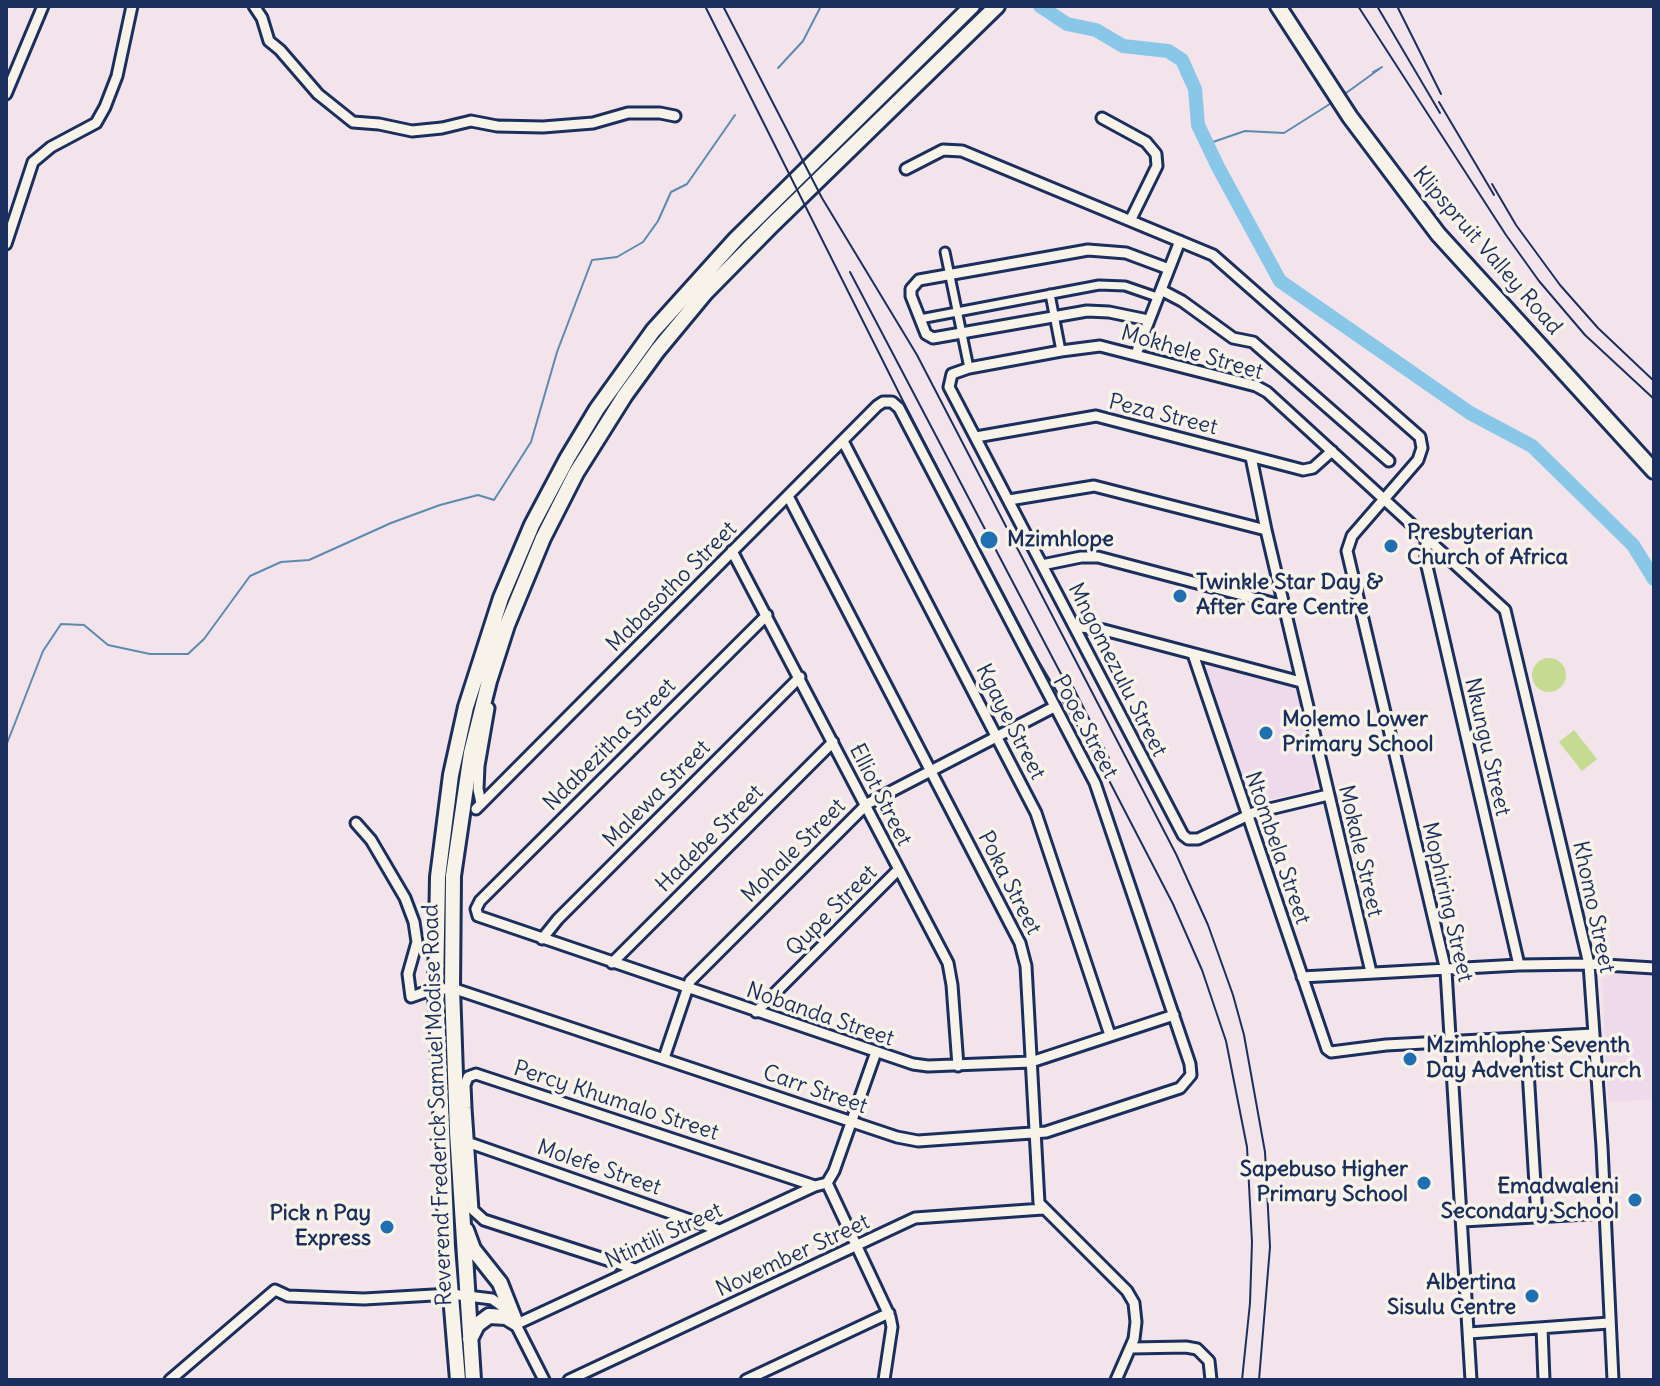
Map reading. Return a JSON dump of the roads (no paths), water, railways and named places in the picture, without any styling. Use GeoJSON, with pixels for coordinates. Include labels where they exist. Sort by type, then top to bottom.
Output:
{"type":"FeatureCollection","features":[{"type":"Feature","properties":{"kind":"main road","name":"Reverend Frederick Samuel Modise Road"},"geometry":{"type":"LineString","coordinates":[[473,1380],[470,1340],[458,1294],[436,989],[436,920],[451,775],[466,707],[501,598],[532,525],[562,468],[623,371],[693,284],[972,6]]}},
{"type":"Feature","properties":{"kind":"main road","name":"Reverend Frederick Samuel Modise Road"},"geometry":{"type":"LineString","coordinates":[[458,1380],[460,1211],[452,988],[455,852],[471,753],[489,681],[516,602],[550,525],[596,440],[657,351],[705,293],[771,226],[997,6]]}},
{"type":"Feature","properties":{"kind":"main road","name":"Klipspruit Valley Road"},"geometry":{"type":"LineString","coordinates":[[1278,6],[1438,234],[1654,471]]}},
{"type":"Feature","properties":{"kind":"main road","name":"Klipspruit Valley Road"},"geometry":{"type":"LineString","coordinates":[[1287,6],[1327,76]]}},
{"type":"Feature","properties":{"kind":"main road","name":"Klipspruit Valley Road"},"geometry":{"type":"LineString","coordinates":[[1354,114],[1454,239],[1654,459]]}},
{"type":"Feature","properties":{"kind":"main road"},"geometry":{"type":"LineString","coordinates":[[460,1211],[471,1245],[500,1283],[516,1323]]}},
{"type":"Feature","properties":{"kind":"main road"},"geometry":{"type":"LineString","coordinates":[[470,1340],[477,1325],[489,1316],[502,1316],[516,1323]]}},
{"type":"Feature","properties":{"kind":"street"},"geometry":{"type":"LineString","coordinates":[[6,94],[43,6]]}},
{"type":"Feature","properties":{"kind":"street"},"geometry":{"type":"LineString","coordinates":[[6,244],[33,162],[51,147],[96,123],[105,107],[117,76],[132,6]]}},
{"type":"Feature","properties":{"kind":"street"},"geometry":{"type":"LineString","coordinates":[[254,6],[262,18],[269,41],[318,94],[353,122],[412,131],[471,121],[497,126],[543,127],[593,123],[628,113],[675,116]]}},
{"type":"Feature","properties":{"kind":"street"},"geometry":{"type":"LineString","coordinates":[[1102,118],[1146,142],[1156,154],[1157,166],[1131,219]]}},
{"type":"Feature","properties":{"kind":"street","name":"Mophiring Street"},"geometry":{"type":"LineString","coordinates":[[906,169],[943,150],[958,150],[1131,219],[1222,261],[1420,437],[1420,457],[1352,536],[1347,551],[1446,971],[1471,1380]]}},
{"type":"Feature","properties":{"kind":"street"},"geometry":{"type":"LineString","coordinates":[[1136,354],[1180,241]]}},
{"type":"Feature","properties":{"kind":"street"},"geometry":{"type":"LineString","coordinates":[[1148,320],[1099,311],[937,339],[930,337],[911,296],[913,283],[919,280],[1101,250],[1126,253],[1169,269]]}},
{"type":"Feature","properties":{"kind":"street"},"geometry":{"type":"LineString","coordinates":[[945,252],[969,368]]}},
{"type":"Feature","properties":{"kind":"street"},"geometry":{"type":"LineString","coordinates":[[920,319],[1115,285],[1159,294],[1182,301],[1233,338],[1253,342],[1389,461]]}},
{"type":"Feature","properties":{"kind":"street"},"geometry":{"type":"LineString","coordinates":[[1050,294],[1061,351]]}},
{"type":"Feature","properties":{"kind":"street","name":"Mokhele Street"},"geometry":{"type":"LineString","coordinates":[[952,374],[969,368],[1100,346],[1262,389],[1385,499]]}},
{"type":"Feature","properties":{"kind":"street","name":"Mngomezulu Street"},"geometry":{"type":"LineString","coordinates":[[952,374],[949,387],[1183,835],[1190,840],[1198,839],[1246,816]]}},
{"type":"Feature","properties":{"kind":"street","name":"Mabasotho Street"},"geometry":{"type":"LineString","coordinates":[[489,681],[490,701],[478,780],[479,806],[881,402],[897,406]]}},
{"type":"Feature","properties":{"kind":"street","name":"Pooe Street"},"geometry":{"type":"LineString","coordinates":[[897,406],[1097,788],[1190,1064],[1191,1075],[1187,1082]]}},
{"type":"Feature","properties":{"kind":"street","name":"Peza Street"},"geometry":{"type":"LineString","coordinates":[[976,437],[1096,416],[1308,470],[1332,451]]}},
{"type":"Feature","properties":{"kind":"street","name":"Kgaye Street"},"geometry":{"type":"LineString","coordinates":[[843,441],[1042,826],[1110,1035]]}},
{"type":"Feature","properties":{"kind":"street","name":"Mokale Street"},"geometry":{"type":"LineString","coordinates":[[1251,457],[1371,972]]}},
{"type":"Feature","properties":{"kind":"street"},"geometry":{"type":"LineString","coordinates":[[1009,500],[1094,486],[1266,530]]}},
{"type":"Feature","properties":{"kind":"street","name":"Poka Street"},"geometry":{"type":"LineString","coordinates":[[788,496],[1020,943],[1026,966],[1038,1197],[1043,1209]]}},
{"type":"Feature","properties":{"kind":"street","name":"Khomo Street"},"geometry":{"type":"LineString","coordinates":[[1385,499],[1496,599],[1509,619],[1589,964],[1613,1380]]}},
{"type":"Feature","properties":{"kind":"street","name":"Nkungu Street"},"geometry":{"type":"LineString","coordinates":[[1426,536],[1426,562],[1519,965]]}},
{"type":"Feature","properties":{"kind":"street","name":"Elliot Street"},"geometry":{"type":"LineString","coordinates":[[732,551],[948,963],[958,1066]]}},
{"type":"Feature","properties":{"kind":"street"},"geometry":{"type":"LineString","coordinates":[[1042,565],[1081,557],[1098,557],[1284,606]]}},
{"type":"Feature","properties":{"kind":"street","name":"Ndabezitha Street"},"geometry":{"type":"LineString","coordinates":[[480,901],[767,615]]}},
{"type":"Feature","properties":{"kind":"street"},"geometry":{"type":"LineString","coordinates":[[1074,626],[1104,630],[1301,682]]}},
{"type":"Feature","properties":{"kind":"street","name":"Ntombela Street"},"geometry":{"type":"LineString","coordinates":[[1193,654],[1325,1047],[1331,1052],[1452,1041]]}},
{"type":"Feature","properties":{"kind":"street","name":"Malewa Street"},"geometry":{"type":"LineString","coordinates":[[542,939],[558,919],[800,677]]}},
{"type":"Feature","properties":{"kind":"street","name":"Mohale Street"},"geometry":{"type":"LineString","coordinates":[[664,1058],[687,988],[696,974],[867,804],[1054,707]]}},
{"type":"Feature","properties":{"kind":"street","name":"Hadebe Street"},"geometry":{"type":"LineString","coordinates":[[612,963],[833,742]]}},
{"type":"Feature","properties":{"kind":"street"},"geometry":{"type":"LineString","coordinates":[[1246,816],[1328,795]]}},
{"type":"Feature","properties":{"kind":"street","name":"Carr Street"},"geometry":{"type":"LineString","coordinates":[[356,823],[371,840],[405,898],[414,922],[417,945],[409,965],[407,982],[411,997],[436,989],[452,988],[897,1137],[918,1141],[1035,1135],[1180,1088],[1187,1082]]}},
{"type":"Feature","properties":{"kind":"street","name":"Qupe Street"},"geometry":{"type":"LineString","coordinates":[[756,1012],[898,870]]}},
{"type":"Feature","properties":{"kind":"street","name":"Nobanda Street"},"geometry":{"type":"LineString","coordinates":[[480,901],[476,909],[480,917],[913,1064],[958,1066],[1031,1062],[1174,1015]]}},
{"type":"Feature","properties":{"kind":"street"},"geometry":{"type":"LineString","coordinates":[[1302,977],[1519,965],[1589,964],[1654,968]]}},
{"type":"Feature","properties":{"kind":"street"},"geometry":{"type":"LineString","coordinates":[[1452,1041],[1594,1034]]}},
{"type":"Feature","properties":{"kind":"street"},"geometry":{"type":"LineString","coordinates":[[1526,1038],[1537,1217]]}},
{"type":"Feature","properties":{"kind":"street"},"geometry":{"type":"LineString","coordinates":[[876,1052],[827,1183],[889,1313],[892,1327],[884,1380]]}},
{"type":"Feature","properties":{"kind":"street","name":"Percy Khumalo Street"},"geometry":{"type":"LineString","coordinates":[[467,1142],[465,1085],[468,1077],[476,1074],[815,1186]]}},
{"type":"Feature","properties":{"kind":"street"},"geometry":{"type":"LineString","coordinates":[[467,1142],[471,1206],[480,1217],[635,1269]]}},
{"type":"Feature","properties":{"kind":"street","name":"Molefe Street"},"geometry":{"type":"LineString","coordinates":[[467,1142],[719,1230]]}},
{"type":"Feature","properties":{"kind":"street","name":"Ntintili Street"},"geometry":{"type":"LineString","coordinates":[[516,1323],[827,1183]]}},
{"type":"Feature","properties":{"kind":"street"},"geometry":{"type":"LineString","coordinates":[[1043,1209],[1127,1291],[1134,1303],[1136,1322],[1131,1348],[1116,1380]]}},
{"type":"Feature","properties":{"kind":"street","name":"November Street"},"geometry":{"type":"LineString","coordinates":[[569,1380],[922,1216],[1043,1209]]}},
{"type":"Feature","properties":{"kind":"street"},"geometry":{"type":"LineString","coordinates":[[1463,1221],[1605,1213]]}},
{"type":"Feature","properties":{"kind":"street"},"geometry":{"type":"LineString","coordinates":[[170,1380],[275,1290],[288,1296],[364,1299],[458,1294],[498,1301],[516,1323],[544,1380]]}},
{"type":"Feature","properties":{"kind":"street"},"geometry":{"type":"LineString","coordinates":[[746,1380],[889,1313]]}},
{"type":"Feature","properties":{"kind":"street"},"geometry":{"type":"LineString","coordinates":[[1469,1333],[1609,1323]]}},
{"type":"Feature","properties":{"kind":"street"},"geometry":{"type":"LineString","coordinates":[[1542,1328],[1544,1380]]}},
{"type":"Feature","properties":{"kind":"street"},"geometry":{"type":"LineString","coordinates":[[1131,1348],[1197,1349],[1209,1361],[1211,1380]]}},
{"type":"Feature","properties":{"kind":"waterway"},"geometry":{"type":"LineString","coordinates":[[778,68],[803,41],[821,6]]}},
{"type":"Feature","properties":{"kind":"waterway"},"geometry":{"type":"LineString","coordinates":[[1040,6],[1067,24],[1096,30],[1123,46],[1168,51],[1182,60],[1195,89],[1198,125],[1280,281],[1470,413],[1532,446],[1633,545],[1654,579]]}},
{"type":"Feature","properties":{"kind":"waterway"},"geometry":{"type":"LineString","coordinates":[[1342,96],[1382,67],[1373,72]]}},
{"type":"Feature","properties":{"kind":"waterway"},"geometry":{"type":"LineString","coordinates":[[1207,144],[1245,131],[1284,133],[1333,102]]}},
{"type":"Feature","properties":{"kind":"waterway"},"geometry":{"type":"LineString","coordinates":[[6,746],[43,651],[61,624],[84,625],[108,645],[150,654],[188,654],[204,639],[250,576],[281,562],[309,560],[440,505],[478,495],[494,500],[531,442],[557,352],[592,260],[617,257],[643,242],[658,221],[671,192],[687,184],[735,115]]}},
{"type":"Feature","properties":{"kind":"railway"},"geometry":{"type":"LineString","coordinates":[[705,6],[906,407],[1030,647],[1100,763],[1173,904],[1202,970],[1226,1041],[1247,1147],[1252,1242],[1250,1303],[1242,1380]]}},
{"type":"Feature","properties":{"kind":"railway"},"geometry":{"type":"LineString","coordinates":[[723,6],[822,198],[917,355],[1176,854],[1208,925],[1244,1035],[1265,1152],[1270,1247],[1259,1380]]}},
{"type":"Feature","properties":{"kind":"railway"},"geometry":{"type":"LineString","coordinates":[[1358,6],[1539,281],[1585,335],[1654,399]]}},
{"type":"Feature","properties":{"kind":"railway"},"geometry":{"type":"LineString","coordinates":[[1377,6],[1440,113]]}},
{"type":"Feature","properties":{"kind":"railway"},"geometry":{"type":"LineString","coordinates":[[1397,6],[1441,94]]}},
{"type":"Feature","properties":{"kind":"railway"},"geometry":{"type":"LineString","coordinates":[[1439,102],[1494,195]]}},
{"type":"Feature","properties":{"kind":"railway"},"geometry":{"type":"LineString","coordinates":[[1492,184],[1516,225],[1560,285],[1598,328],[1654,381]]}},
{"type":"Feature","properties":{"kind":"railway"},"geometry":{"type":"LineString","coordinates":[[850,272],[1071,693]]}},
{"type":"Feature","properties":{"kind":"railway"},"geometry":{"type":"LineString","coordinates":[[1071,683],[1109,758]]}},
{"type":"Feature","properties":{"kind":"place","name":"Mzimhlope"},"geometry":{"type":"Point","coordinates":[989,540]}},
{"type":"Feature","properties":{"kind":"place","name":"Presbyterian Church of Africa"},"geometry":{"type":"Point","coordinates":[1391,546]}},
{"type":"Feature","properties":{"kind":"place","name":"Twinkle Star Day & After Care Centre"},"geometry":{"type":"Point","coordinates":[1180,596]}},
{"type":"Feature","properties":{"kind":"place","name":"Molemo Lower Primary School"},"geometry":{"type":"Point","coordinates":[1266,733]}},
{"type":"Feature","properties":{"kind":"place","name":"Mzimhlophe Seventh Day Adventist Church"},"geometry":{"type":"Point","coordinates":[1410,1059]}},
{"type":"Feature","properties":{"kind":"place","name":"Sapebuso Higher Primary School"},"geometry":{"type":"Point","coordinates":[1424,1183]}},
{"type":"Feature","properties":{"kind":"place","name":"Emadwaleni Secondary School"},"geometry":{"type":"Point","coordinates":[1635,1200]}},
{"type":"Feature","properties":{"kind":"place","name":"Pick n Pay Express"},"geometry":{"type":"Point","coordinates":[387,1227]}},
{"type":"Feature","properties":{"kind":"place","name":"Albertina Sisulu Centre"},"geometry":{"type":"Point","coordinates":[1532,1296]}}]}
